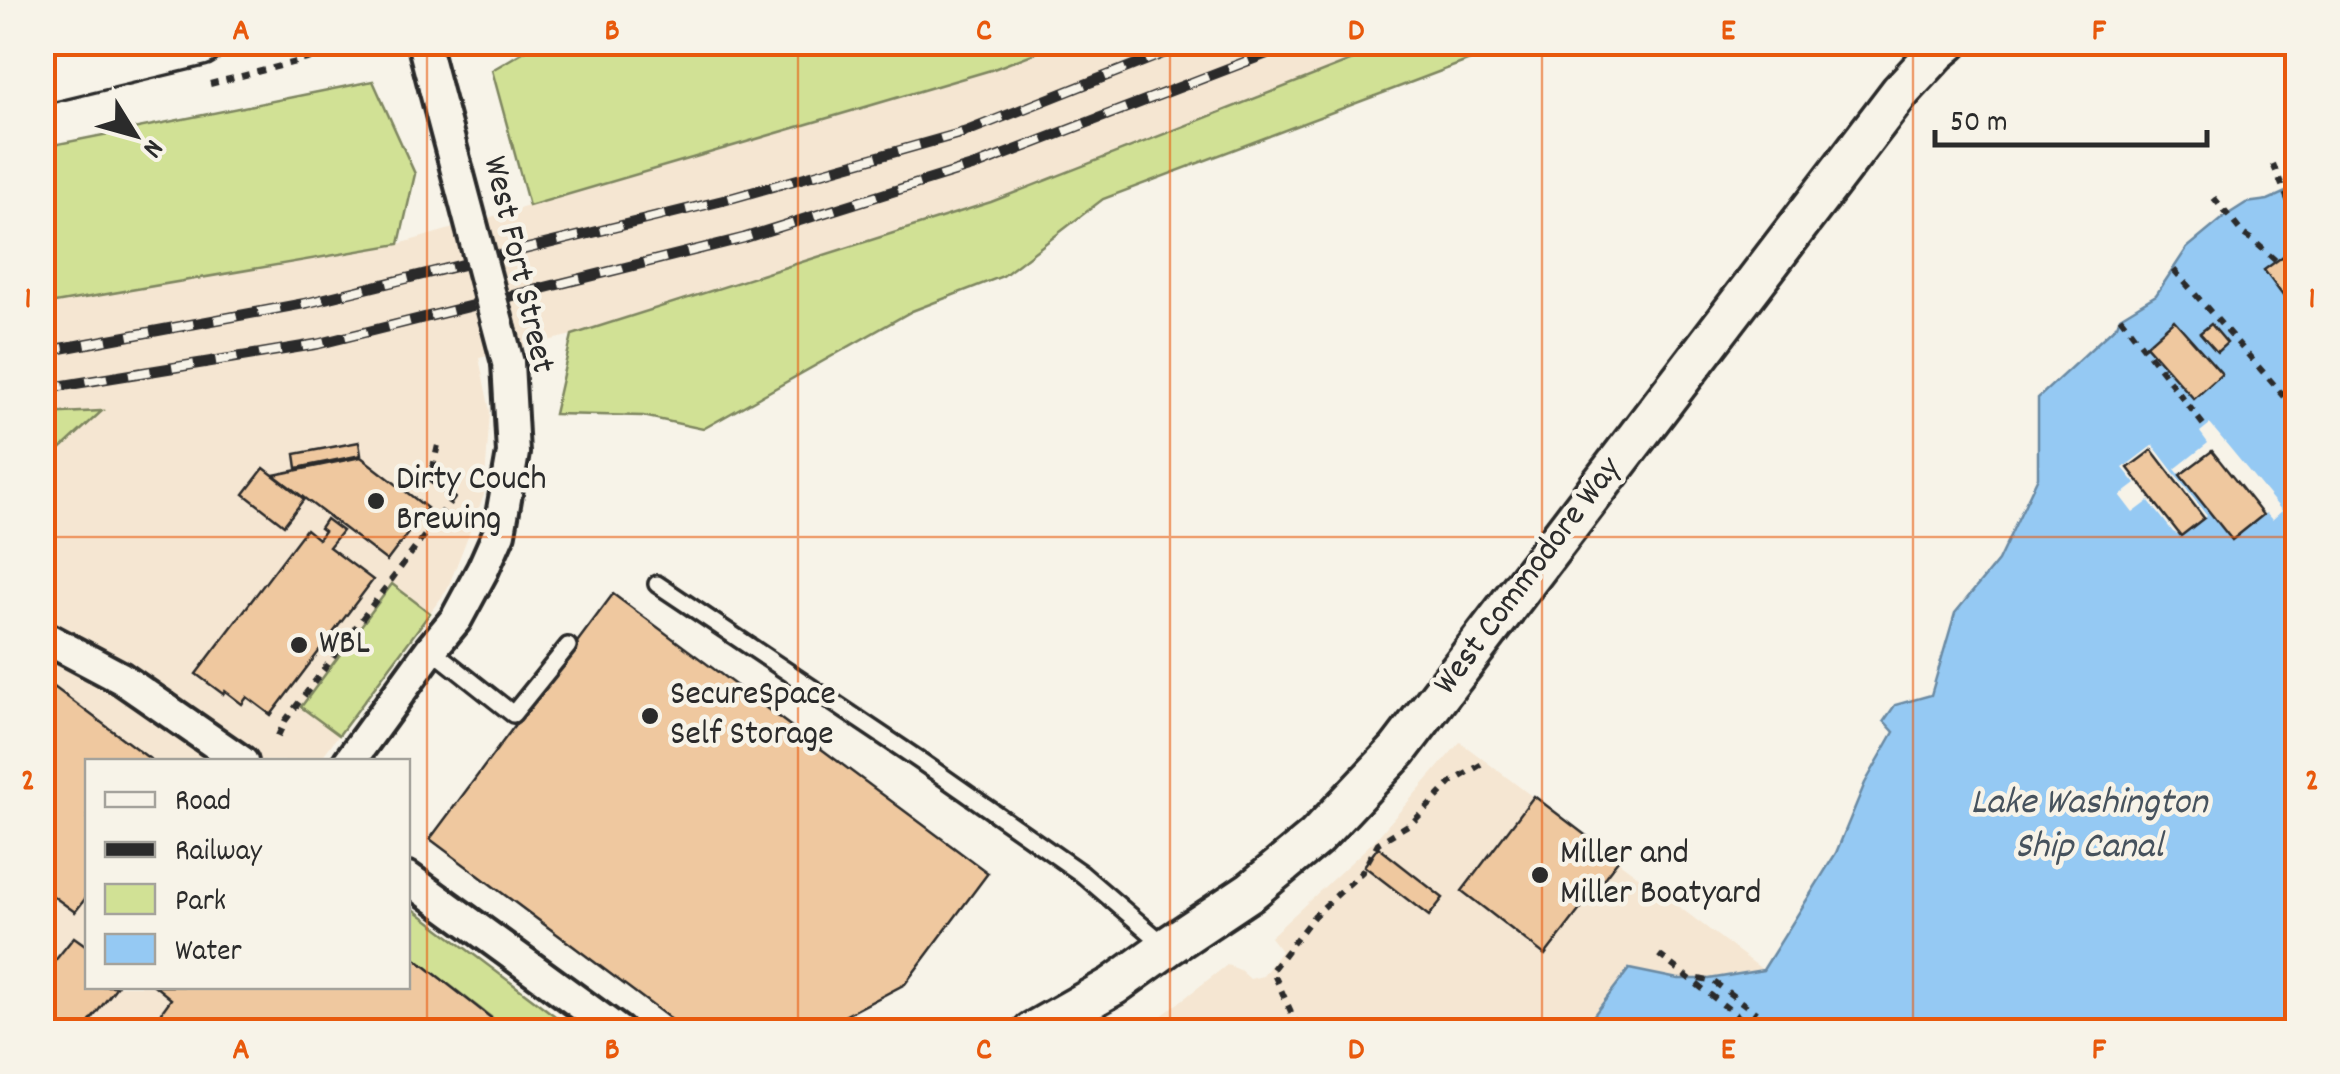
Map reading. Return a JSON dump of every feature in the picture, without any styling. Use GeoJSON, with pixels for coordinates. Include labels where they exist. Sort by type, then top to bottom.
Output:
{"type":"FeatureCollection","features":[{"type":"Feature","properties":{"kind":"main road"},"geometry":{"type":"LineString","coordinates":[[52,66],[201,42]]}},
{"type":"Feature","properties":{"kind":"street","name":"West Fort Street"},"geometry":{"type":"LineString","coordinates":[[352,759],[430,649],[456,619],[483,569],[499,533],[513,452],[508,363],[423,42]]}},
{"type":"Feature","properties":{"kind":"street","name":"West Commodore Way"},"geometry":{"type":"LineString","coordinates":[[1032,1032],[1112,986],[1251,891],[1316,837],[1398,750],[1900,92],[1949,42]]}},
{"type":"Feature","properties":{"kind":"street"},"geometry":{"type":"LineString","coordinates":[[42,636],[120,678],[238,759]]}},
{"type":"Feature","properties":{"kind":"street"},"geometry":{"type":"LineString","coordinates":[[410,879],[619,1032]]}},
{"type":"Feature","properties":{"kind":"lane"},"geometry":{"type":"LineString","coordinates":[[656,584],[1082,874],[1166,947]]}},
{"type":"Feature","properties":{"kind":"lane"},"geometry":{"type":"LineString","coordinates":[[430,649],[513,714],[568,646]]}},
{"type":"Feature","properties":{"kind":"path"},"geometry":{"type":"LineString","coordinates":[[2273,164],[2298,216]]}},
{"type":"Feature","properties":{"kind":"path"},"geometry":{"type":"LineString","coordinates":[[2214,198],[2243,234],[2276,261]]}},
{"type":"Feature","properties":{"kind":"path"},"geometry":{"type":"LineString","coordinates":[[2174,270],[2298,412]]}},
{"type":"Feature","properties":{"kind":"path"},"geometry":{"type":"LineString","coordinates":[[2120,317],[2206,426]]}},
{"type":"Feature","properties":{"kind":"path"},"geometry":{"type":"LineString","coordinates":[[278,736],[285,721],[453,498],[430,480],[438,445]]}},
{"type":"Feature","properties":{"kind":"path"},"geometry":{"type":"LineString","coordinates":[[1298,1027],[1272,970],[1314,916],[1362,872],[1378,843],[1413,822],[1452,782],[1487,762]]}},
{"type":"Feature","properties":{"kind":"path"},"geometry":{"type":"LineString","coordinates":[[1659,955],[1748,1024]]}},
{"type":"Feature","properties":{"kind":"path"},"geometry":{"type":"LineString","coordinates":[[1699,979],[1714,982],[1756,1014]]}},
{"type":"Feature","properties":{"kind":"shaded area"},"geometry":{"type":"Polygon","coordinates":[[[1061,43],[1402,43],[1162,138],[837,255],[572,335],[479,358],[490,411],[484,495],[447,590],[320,759],[85,759],[85,989],[410,989],[410,907],[575,1031],[43,1032],[43,305],[399,244],[991,70],[1061,43]]]}},
{"type":"Feature","properties":{"kind":"shaded area"},"geometry":{"type":"Polygon","coordinates":[[[1460,742],[1763,970],[1709,979],[1678,979],[1629,969],[1581,1031],[1141,1032],[1227,965],[1250,979],[1263,976],[1281,951],[1270,937],[1374,841],[1460,742]]]}},
{"type":"Feature","properties":{"kind":"green space"},"geometry":{"type":"Polygon","coordinates":[[[540,42],[1061,43],[991,70],[529,206],[492,70],[540,42]]]}},
{"type":"Feature","properties":{"kind":"green space"},"geometry":{"type":"Polygon","coordinates":[[[1396,43],[1515,43],[1103,199],[1003,276],[912,311],[703,429],[643,416],[554,414],[572,335],[991,202],[1396,43]]]}},
{"type":"Feature","properties":{"kind":"green space"},"geometry":{"type":"Polygon","coordinates":[[[373,81],[415,174],[399,244],[43,305],[43,147],[373,81]]]}},
{"type":"Feature","properties":{"kind":"green space"},"geometry":{"type":"Polygon","coordinates":[[[102,411],[43,465],[43,414],[102,411]]]}},
{"type":"Feature","properties":{"kind":"green space"},"geometry":{"type":"Polygon","coordinates":[[[392,584],[430,613],[339,735],[301,707],[392,584]]]}},
{"type":"Feature","properties":{"kind":"green space"},"geometry":{"type":"Polygon","coordinates":[[[410,907],[575,1031],[509,1031],[410,955],[410,907]]]}},
{"type":"Feature","properties":{"kind":"water","name":"Lake Washington Ship Canal"},"geometry":{"type":"Polygon","coordinates":[[[2297,187],[2297,1031],[1581,1032],[1629,969],[1678,979],[1709,979],[1763,970],[1836,853],[1865,783],[1894,732],[1884,721],[1895,705],[1931,695],[1955,613],[1998,561],[2038,477],[2038,398],[2117,325],[2120,317],[2156,295],[2187,248],[2227,215],[2246,203],[2268,200],[2297,187]]]}},
{"type":"Feature","properties":{"kind":"pier"},"geometry":{"type":"Polygon","coordinates":[[[2210,424],[2282,511],[2272,520],[2266,513],[2263,515],[2212,451],[2180,475],[2175,469],[2208,443],[2200,432],[2210,424]]]}},
{"type":"Feature","properties":{"kind":"pier"},"geometry":{"type":"Polygon","coordinates":[[[2153,445],[2207,516],[2204,518],[2151,450],[2128,468],[2181,536],[2173,532],[2149,501],[2133,513],[2120,496],[2136,484],[2123,468],[2153,445]]]}},
{"type":"Feature","properties":{"kind":"building"},"geometry":{"type":"Polygon","coordinates":[[[2293,249],[2298,255],[2298,316],[2264,270],[2293,249]]]}},
{"type":"Feature","properties":{"kind":"building"},"geometry":{"type":"Polygon","coordinates":[[[2174,320],[2222,374],[2194,399],[2146,345],[2174,320]]]}},
{"type":"Feature","properties":{"kind":"building"},"geometry":{"type":"Polygon","coordinates":[[[2211,324],[2227,343],[2217,352],[2200,333],[2211,324]]]}},
{"type":"Feature","properties":{"kind":"building"},"geometry":{"type":"Polygon","coordinates":[[[359,442],[361,455],[297,468],[295,454],[359,442]]]}},
{"type":"Feature","properties":{"kind":"building"},"geometry":{"type":"Polygon","coordinates":[[[2152,450],[2204,518],[2181,536],[2128,468],[2152,450]]]}},
{"type":"Feature","properties":{"kind":"building"},"geometry":{"type":"Polygon","coordinates":[[[2212,451],[2263,515],[2232,540],[2180,475],[2212,451]]]}},
{"type":"Feature","properties":{"kind":"building"},"geometry":{"type":"Polygon","coordinates":[[[361,457],[427,508],[387,561],[274,475],[361,457]]]}},
{"type":"Feature","properties":{"kind":"building"},"geometry":{"type":"Polygon","coordinates":[[[264,468],[304,499],[284,525],[244,494],[264,468]]]}},
{"type":"Feature","properties":{"kind":"building"},"geometry":{"type":"Polygon","coordinates":[[[326,519],[342,531],[329,547],[373,580],[271,715],[247,697],[242,704],[225,691],[223,694],[196,674],[306,529],[318,539],[326,519]]]}},
{"type":"Feature","properties":{"kind":"building","name":"SecureSpace Self Storage"},"geometry":{"type":"Polygon","coordinates":[[[613,594],[988,873],[905,984],[814,1032],[688,1032],[430,839],[613,594]]]}},
{"type":"Feature","properties":{"kind":"building"},"geometry":{"type":"Polygon","coordinates":[[[42,678],[150,759],[85,759],[85,899],[75,912],[42,888],[42,678]]]}},
{"type":"Feature","properties":{"kind":"building","name":"Miller and Miller Boatyard"},"geometry":{"type":"Polygon","coordinates":[[[1534,796],[1618,860],[1545,955],[1462,891],[1534,796]]]}},
{"type":"Feature","properties":{"kind":"building"},"geometry":{"type":"Polygon","coordinates":[[[1378,847],[1443,898],[1429,916],[1364,866],[1378,847]]]}},
{"type":"Feature","properties":{"kind":"building"},"geometry":{"type":"Polygon","coordinates":[[[74,937],[85,945],[85,989],[115,989],[82,1032],[42,1032],[42,977],[74,937]]]}},
{"type":"Feature","properties":{"kind":"building"},"geometry":{"type":"Polygon","coordinates":[[[410,955],[509,1032],[147,1032],[171,999],[159,989],[410,989],[410,955]]]}},
{"type":"Feature","properties":{"kind":"railway"},"geometry":{"type":"LineString","coordinates":[[42,352],[307,303],[725,200],[965,132],[1192,42]]}},
{"type":"Feature","properties":{"kind":"railway"},"geometry":{"type":"LineString","coordinates":[[42,389],[318,344],[744,238],[980,164],[1297,42]]}},
{"type":"Feature","properties":{"kind":"place","name":"Dirty Couch Brewing"},"geometry":{"type":"Point","coordinates":[376,501]}},
{"type":"Feature","properties":{"kind":"place","name":"WBL"},"geometry":{"type":"Point","coordinates":[299,645]}},
{"type":"Feature","properties":{"kind":"place","name":"SecureSpace Self Storage"},"geometry":{"type":"Point","coordinates":[650,716]}},
{"type":"Feature","properties":{"kind":"place","name":"Miller and Miller Boatyard"},"geometry":{"type":"Point","coordinates":[1540,875]}}]}
